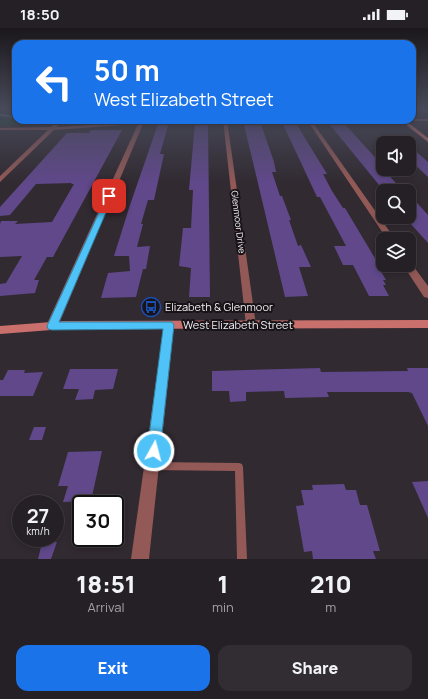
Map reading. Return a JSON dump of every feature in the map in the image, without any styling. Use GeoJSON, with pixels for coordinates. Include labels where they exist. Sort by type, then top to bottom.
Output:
{"type":"FeatureCollection","features":[{"type":"Feature","properties":{"kind":"main road","name":"West Elizabeth Street"},"geometry":{"type":"LineString","coordinates":[[0,330],[52,326],[428,324]]}},
{"type":"Feature","properties":{"kind":"street"},"geometry":{"type":"LineString","coordinates":[[0,180],[47,134]]}},
{"type":"Feature","properties":{"kind":"street"},"geometry":{"type":"LineString","coordinates":[[52,326],[135,134]]}},
{"type":"Feature","properties":{"kind":"street","name":"Glenmoor Drive"},"geometry":{"type":"LineString","coordinates":[[227,134],[251,325]]}},
{"type":"Feature","properties":{"kind":"street"},"geometry":{"type":"LineString","coordinates":[[318,134],[385,232]]}},
{"type":"Feature","properties":{"kind":"street"},"geometry":{"type":"LineString","coordinates":[[413,272],[428,294]]}},
{"type":"Feature","properties":{"kind":"street"},"geometry":{"type":"LineString","coordinates":[[140,559],[169,325]]}},
{"type":"Feature","properties":{"kind":"lane"},"geometry":{"type":"LineString","coordinates":[[152,466],[239,467],[242,559]]}},
{"type":"Feature","properties":{"kind":"building"},"geometry":{"type":"Polygon","coordinates":[[[66,134],[120,134],[53,257],[47,257],[34,280],[39,280],[35,293],[0,296],[0,284],[6,283],[22,256],[0,257],[1,221],[18,221],[15,224],[52,222],[74,184],[36,184],[10,215],[0,216],[0,207],[66,134]]]}},
{"type":"Feature","properties":{"kind":"building"},"geometry":{"type":"Polygon","coordinates":[[[155,134],[166,134],[160,154],[164,154],[154,200],[148,200],[141,224],[143,224],[137,247],[150,246],[146,269],[143,269],[136,297],[101,298],[108,273],[130,271],[129,256],[114,256],[155,134]]]}},
{"type":"Feature","properties":{"kind":"building"},"geometry":{"type":"Polygon","coordinates":[[[194,134],[208,134],[210,297],[189,297],[191,268],[179,266],[183,228],[191,228],[193,190],[189,190],[194,134]]]}},
{"type":"Feature","properties":{"kind":"building"},"geometry":{"type":"Polygon","coordinates":[[[246,134],[264,134],[274,162],[276,172],[272,172],[280,196],[282,196],[291,220],[289,220],[298,246],[301,245],[311,267],[299,267],[308,296],[285,297],[246,134]]]}},
{"type":"Feature","properties":{"kind":"building"},"geometry":{"type":"Polygon","coordinates":[[[287,134],[302,134],[327,174],[323,174],[332,191],[343,208],[345,208],[376,260],[376,272],[381,272],[386,280],[383,280],[386,285],[383,285],[389,296],[369,296],[353,265],[343,265],[334,246],[346,246],[320,197],[317,197],[287,134]]]}},
{"type":"Feature","properties":{"kind":"building"},"geometry":{"type":"Polygon","coordinates":[[[337,134],[354,134],[376,158],[376,176],[390,176],[397,184],[378,184],[337,134]]]}},
{"type":"Feature","properties":{"kind":"building"},"geometry":{"type":"Polygon","coordinates":[[[416,151],[428,162],[428,177],[416,166],[416,151]]]}},
{"type":"Feature","properties":{"kind":"building"},"geometry":{"type":"Polygon","coordinates":[[[416,202],[428,215],[428,243],[411,224],[416,224],[416,202]]]}},
{"type":"Feature","properties":{"kind":"building"},"geometry":{"type":"Polygon","coordinates":[[[320,368],[321,372],[408,371],[407,368],[428,368],[428,426],[412,393],[408,392],[327,392],[329,397],[285,398],[284,391],[246,392],[246,401],[230,402],[229,391],[212,391],[212,371],[320,368]]]}},
{"type":"Feature","properties":{"kind":"building"},"geometry":{"type":"Polygon","coordinates":[[[70,369],[118,369],[113,389],[95,390],[93,399],[75,400],[79,389],[63,389],[70,369]]]}},
{"type":"Feature","properties":{"kind":"building"},"geometry":{"type":"Polygon","coordinates":[[[8,370],[25,370],[24,373],[43,372],[33,396],[0,396],[0,380],[3,380],[8,370]]]}},
{"type":"Feature","properties":{"kind":"building"},"geometry":{"type":"Polygon","coordinates":[[[34,427],[46,427],[42,440],[29,440],[34,427]]]}},
{"type":"Feature","properties":{"kind":"building"},"geometry":{"type":"Polygon","coordinates":[[[102,451],[92,495],[72,495],[72,502],[64,502],[68,486],[58,486],[68,452],[102,451]]]}},
{"type":"Feature","properties":{"kind":"building"},"geometry":{"type":"Polygon","coordinates":[[[428,481],[428,518],[412,482],[428,481]]]}},
{"type":"Feature","properties":{"kind":"building"},"geometry":{"type":"Polygon","coordinates":[[[344,484],[346,490],[356,490],[360,505],[367,505],[380,551],[373,551],[376,559],[313,559],[312,551],[304,552],[296,506],[304,505],[301,490],[313,490],[312,485],[344,484]]]}},
{"type":"Feature","properties":{"kind":"building"},"geometry":{"type":"Polygon","coordinates":[[[41,547],[55,547],[51,559],[38,559],[41,547]]]}},
{"type":"Feature","properties":{"kind":"place","name":"Elizabeth & Glenmoor"},"geometry":{"type":"Point","coordinates":[151,307]}},
{"type":"Feature","properties":{"kind":"route"},"geometry":{"type":"LineString","coordinates":[[109,196],[52,326],[169,325],[154,451]]}}]}
